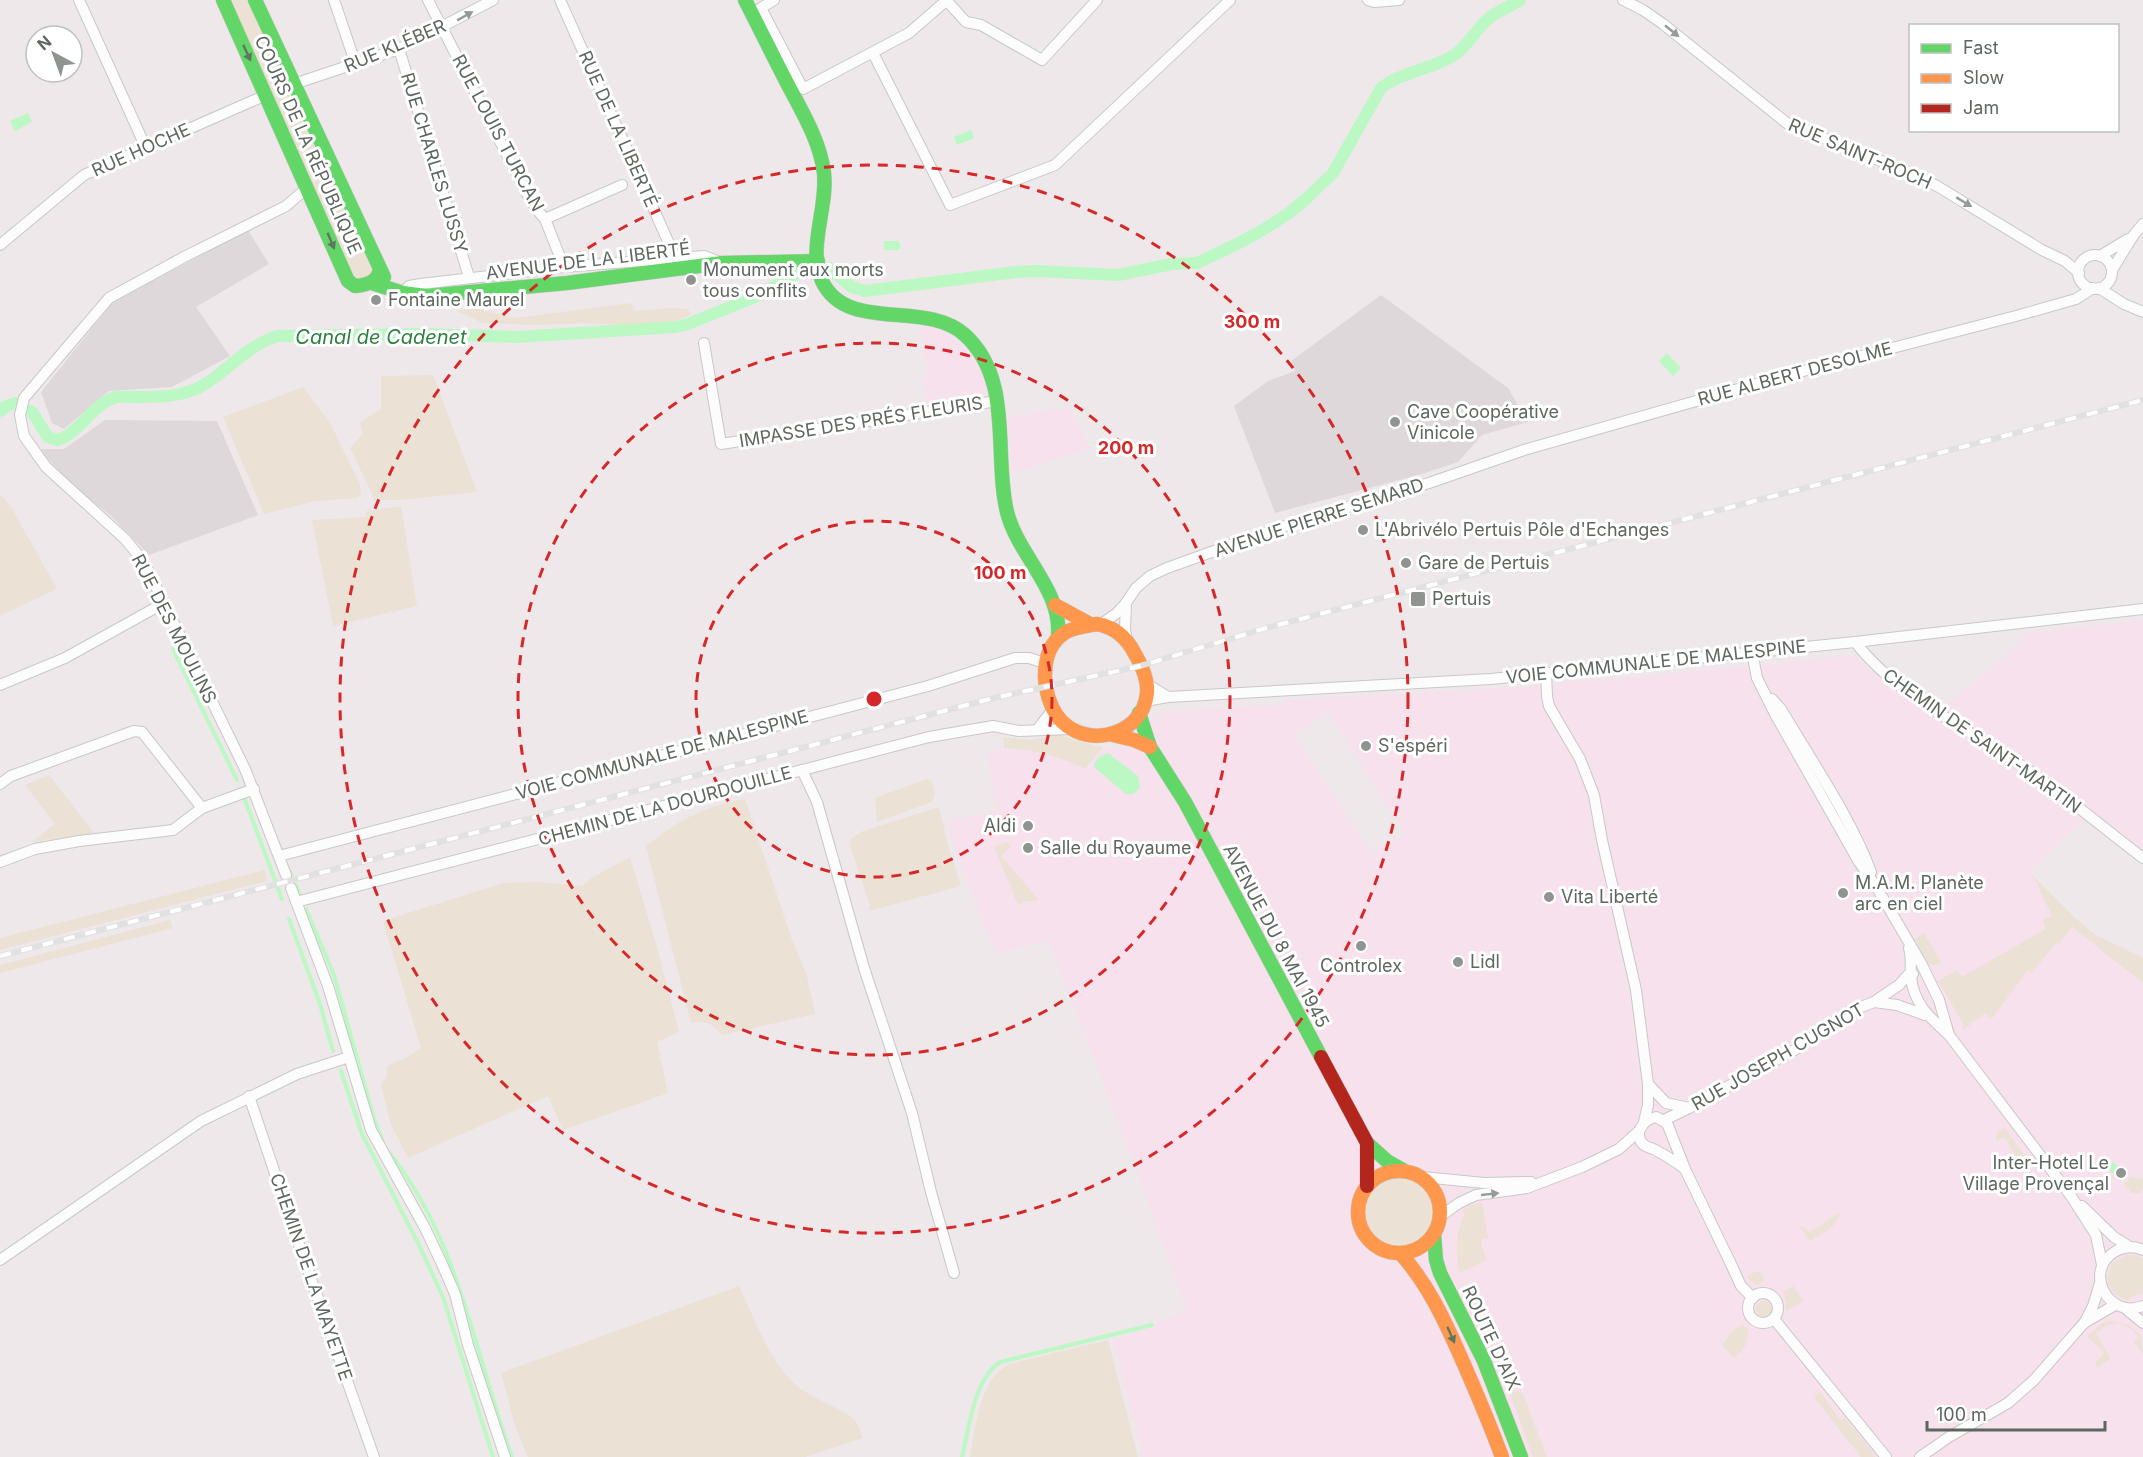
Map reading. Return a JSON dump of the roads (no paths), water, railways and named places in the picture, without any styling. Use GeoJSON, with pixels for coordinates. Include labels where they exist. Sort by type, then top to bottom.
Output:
{"type":"FeatureCollection","features":[{"type":"Feature","properties":{"kind":"main road","name":"COURS DE LA RÉPUBLIQUE"},"geometry":{"type":"LineString","coordinates":[[223,0],[348,281],[355,286],[372,283],[400,292]]}},
{"type":"Feature","properties":{"kind":"main road","name":"COURS DE LA RÉPUBLIQUE"},"geometry":{"type":"LineString","coordinates":[[255,0],[380,269],[386,280],[400,292]]}},
{"type":"Feature","properties":{"kind":"main road"},"geometry":{"type":"LineString","coordinates":[[745,0],[757,11],[808,123],[824,172],[825,190],[818,261],[822,282],[843,304],[872,314],[931,318],[948,324],[975,345],[990,372],[997,401],[1009,520],[1025,555],[1055,605],[1058,616],[1058,636]]}},
{"type":"Feature","properties":{"kind":"main road","name":"AVENUE DE LA LIBERTÉ"},"geometry":{"type":"LineString","coordinates":[[400,292],[428,296],[567,283],[722,263],[818,261]]}},
{"type":"Feature","properties":{"kind":"main road","name":"COURS DE LA RÉPUBLIQUE"},"geometry":{"type":"LineString","coordinates":[[372,283],[377,279],[380,269]]}},
{"type":"Feature","properties":{"kind":"main road"},"geometry":{"type":"LineString","coordinates":[[1055,605],[1095,624],[1114,630],[1127,641],[1136,654],[1147,684],[1142,707],[1123,730],[1113,735]]}},
{"type":"Feature","properties":{"kind":"main road"},"geometry":{"type":"LineString","coordinates":[[1095,624],[1072,628],[1058,636],[1049,649],[1045,663],[1046,679],[1053,709],[1071,729],[1090,736],[1113,735],[1150,747]]}},
{"type":"Feature","properties":{"kind":"main road","name":"AVENUE DU 8 MAI 1945"},"geometry":{"type":"LineString","coordinates":[[1142,707],[1150,747],[1185,802],[1366,1143],[1387,1161],[1404,1170]]}},
{"type":"Feature","properties":{"kind":"main road","name":"AVENUE DU 8 MAI 1945"},"geometry":{"type":"LineString","coordinates":[[1366,1143],[1367,1186]]}},
{"type":"Feature","properties":{"kind":"main road"},"geometry":{"type":"LineString","coordinates":[[1404,1170],[1423,1177],[1437,1194],[1440,1205],[1440,1216],[1434,1234],[1419,1247],[1400,1253],[1384,1251],[1375,1245],[1362,1230],[1358,1211],[1359,1202],[1367,1186],[1377,1176],[1390,1171],[1404,1170]]}},
{"type":"Feature","properties":{"kind":"main road","name":"ROUTE D'AIX"},"geometry":{"type":"LineString","coordinates":[[1434,1234],[1436,1260],[1440,1273],[1484,1361],[1521,1457]]}},
{"type":"Feature","properties":{"kind":"main road","name":"ROUTE D'AIX"},"geometry":{"type":"LineString","coordinates":[[1400,1253],[1415,1268],[1436,1300],[1483,1406],[1502,1457]]}},
{"type":"Feature","properties":{"kind":"street"},"geometry":{"type":"LineString","coordinates":[[79,0],[146,148]]}},
{"type":"Feature","properties":{"kind":"street"},"geometry":{"type":"LineString","coordinates":[[334,0],[356,65]]}},
{"type":"Feature","properties":{"kind":"street","name":"RUE LOUIS TURCAN"},"geometry":{"type":"LineString","coordinates":[[428,0],[526,192],[545,219],[564,267]]}},
{"type":"Feature","properties":{"kind":"street","name":"RUE KLÉBER"},"geometry":{"type":"LineString","coordinates":[[294,84],[399,49],[493,0]]}},
{"type":"Feature","properties":{"kind":"street","name":"RUE DE LA LIBERTÉ"},"geometry":{"type":"LineString","coordinates":[[560,0],[676,259]]}},
{"type":"Feature","properties":{"kind":"street"},"geometry":{"type":"LineString","coordinates":[[774,0],[757,11],[803,89],[909,33],[946,0],[966,22],[981,25],[1042,60],[1097,0]]}},
{"type":"Feature","properties":{"kind":"street"},"geometry":{"type":"LineString","coordinates":[[873,53],[950,205],[1054,165],[1230,0]]}},
{"type":"Feature","properties":{"kind":"street"},"geometry":{"type":"LineString","coordinates":[[1368,0],[1374,2],[1400,0]]}},
{"type":"Feature","properties":{"kind":"street","name":"RUE SAINT-ROCH"},"geometry":{"type":"LineString","coordinates":[[1623,0],[1663,24],[1788,124],[1909,172],[1937,186],[2042,250],[2065,261],[2080,276]]}},
{"type":"Feature","properties":{"kind":"street","name":"RUE CHARLES LUSSY"},"geometry":{"type":"LineString","coordinates":[[399,49],[469,277]]}},
{"type":"Feature","properties":{"kind":"street","name":"RUE HOCHE"},"geometry":{"type":"LineString","coordinates":[[0,245],[84,175],[266,95]]}},
{"type":"Feature","properties":{"kind":"street"},"geometry":{"type":"LineString","coordinates":[[545,219],[622,185]]}},
{"type":"Feature","properties":{"kind":"street","name":"RUE DES MOULINS"},"geometry":{"type":"LineString","coordinates":[[286,875],[254,789],[144,562],[124,539],[46,467],[24,436],[20,415],[24,398],[109,298],[286,206],[308,187]]}},
{"type":"Feature","properties":{"kind":"street"},"geometry":{"type":"LineString","coordinates":[[2096,288],[2111,275],[2133,236],[2143,224]]}},
{"type":"Feature","properties":{"kind":"street"},"geometry":{"type":"LineString","coordinates":[[2100,256],[2133,236]]}},
{"type":"Feature","properties":{"kind":"street"},"geometry":{"type":"LineString","coordinates":[[2066,301],[2078,287],[2083,261],[2094,255],[2108,261],[2111,275],[2124,304]]}},
{"type":"Feature","properties":{"kind":"street"},"geometry":{"type":"LineString","coordinates":[[400,292],[410,286],[469,277],[564,267],[704,256],[722,263]]}},
{"type":"Feature","properties":{"kind":"street"},"geometry":{"type":"LineString","coordinates":[[2080,276],[2084,284],[2143,312]]}},
{"type":"Feature","properties":{"kind":"street","name":"RUE ALBERT DESOLME"},"geometry":{"type":"LineString","coordinates":[[1524,450],[1776,378],[1996,321],[2076,298],[2096,288]]}},
{"type":"Feature","properties":{"kind":"street","name":"IMPASSE DES PRÉS FLEURIS"},"geometry":{"type":"LineString","coordinates":[[704,343],[721,444],[997,401]]}},
{"type":"Feature","properties":{"kind":"street","name":"AVENUE PIERRE SEMARD"},"geometry":{"type":"LineString","coordinates":[[1095,624],[1126,603],[1130,595],[1150,576],[1167,568],[1281,527],[1429,483],[1524,450]]}},
{"type":"Feature","properties":{"kind":"street"},"geometry":{"type":"LineString","coordinates":[[0,685],[65,658],[164,603]]}},
{"type":"Feature","properties":{"kind":"street"},"geometry":{"type":"LineString","coordinates":[[1126,603],[1127,641]]}},
{"type":"Feature","properties":{"kind":"street","name":"VOIE COMMUNALE DE MALESPINE"},"geometry":{"type":"LineString","coordinates":[[1142,707],[1168,697],[1481,679],[1855,642],[2143,609]]}},
{"type":"Feature","properties":{"kind":"street","name":"CHEMIN DE SAINT-MARTIN"},"geometry":{"type":"LineString","coordinates":[[1855,642],[1870,661],[1890,678],[1950,720],[2020,764],[2143,858]]}},
{"type":"Feature","properties":{"kind":"street"},"geometry":{"type":"LineString","coordinates":[[1752,652],[1758,678],[1775,714],[1930,980],[1949,1035]]}},
{"type":"Feature","properties":{"kind":"street","name":"VOIE COMMUNALE DE MALESPINE"},"geometry":{"type":"LineString","coordinates":[[279,856],[928,686],[1016,658],[1029,658],[1045,663]]}},
{"type":"Feature","properties":{"kind":"street"},"geometry":{"type":"LineString","coordinates":[[1546,672],[1549,706],[1577,752],[1592,785],[1636,990],[1648,1084],[1648,1105],[1641,1141],[1685,1169]]}},
{"type":"Feature","properties":{"kind":"street"},"geometry":{"type":"LineString","coordinates":[[1147,684],[1168,697]]}},
{"type":"Feature","properties":{"kind":"street"},"geometry":{"type":"LineString","coordinates":[[1037,730],[1053,709]]}},
{"type":"Feature","properties":{"kind":"street","name":"CHEMIN DE LA DOURDOUILLE"},"geometry":{"type":"LineString","coordinates":[[296,902],[959,731],[993,726],[1019,731],[1071,729]]}},
{"type":"Feature","properties":{"kind":"street"},"geometry":{"type":"LineString","coordinates":[[0,784],[11,776],[134,731],[142,732],[202,808]]}},
{"type":"Feature","properties":{"kind":"street"},"geometry":{"type":"LineString","coordinates":[[802,770],[817,802],[864,968],[912,1113],[954,1273]]}},
{"type":"Feature","properties":{"kind":"street"},"geometry":{"type":"LineString","coordinates":[[0,862],[35,849],[79,841],[173,830],[202,808],[254,789]]}},
{"type":"Feature","properties":{"kind":"street"},"geometry":{"type":"LineString","coordinates":[[291,888],[328,986],[371,1130],[425,1228],[455,1294],[468,1345],[505,1457]]}},
{"type":"Feature","properties":{"kind":"street"},"geometry":{"type":"LineString","coordinates":[[1908,943],[1911,956],[1910,973],[1917,1003],[1925,1015],[1949,1035],[2071,1196],[2096,1235],[2102,1265],[2100,1283],[2093,1306],[2084,1323],[2034,1380],[2008,1403],[1949,1437],[1920,1457]]}},
{"type":"Feature","properties":{"kind":"street"},"geometry":{"type":"LineString","coordinates":[[1910,973],[1920,974],[1930,980]]}},
{"type":"Feature","properties":{"kind":"street","name":"RUE JOSEPH CUGNOT"},"geometry":{"type":"LineString","coordinates":[[1667,1125],[1685,1110],[1796,1049],[1848,1012],[1874,1002],[1899,985],[1910,973]]}},
{"type":"Feature","properties":{"kind":"street"},"geometry":{"type":"LineString","coordinates":[[1917,1003],[1935,992]]}},
{"type":"Feature","properties":{"kind":"street","name":"RUE JOSEPH CUGNOT"},"geometry":{"type":"LineString","coordinates":[[1874,1002],[1898,1005],[1917,1003]]}},
{"type":"Feature","properties":{"kind":"street","name":"RUE JOSEPH CUGNOT"},"geometry":{"type":"LineString","coordinates":[[1898,1005],[1925,1015]]}},
{"type":"Feature","properties":{"kind":"street"},"geometry":{"type":"LineString","coordinates":[[0,1260],[201,1121],[297,1074],[349,1057]]}},
{"type":"Feature","properties":{"kind":"street"},"geometry":{"type":"LineString","coordinates":[[1648,1084],[1666,1103],[1685,1110]]}},
{"type":"Feature","properties":{"kind":"street"},"geometry":{"type":"LineString","coordinates":[[1648,1084],[1685,1169],[1741,1286],[1753,1298]]}},
{"type":"Feature","properties":{"kind":"street","name":"CHEMIN DE LA MAYETTE"},"geometry":{"type":"LineString","coordinates":[[249,1096],[374,1457]]}},
{"type":"Feature","properties":{"kind":"street"},"geometry":{"type":"LineString","coordinates":[[1440,1216],[1476,1195],[1527,1188],[1582,1167],[1619,1149],[1656,1117],[1667,1125]]}},
{"type":"Feature","properties":{"kind":"street"},"geometry":{"type":"LineString","coordinates":[[1619,1149],[1664,1147],[1667,1125]]}},
{"type":"Feature","properties":{"kind":"street"},"geometry":{"type":"LineString","coordinates":[[1423,1177],[1484,1183],[1544,1181]]}},
{"type":"Feature","properties":{"kind":"street"},"geometry":{"type":"LineString","coordinates":[[2071,1196],[2114,1236],[2139,1248]]}},
{"type":"Feature","properties":{"kind":"street"},"geometry":{"type":"LineString","coordinates":[[2102,1265],[2119,1249],[2139,1248]]}},
{"type":"Feature","properties":{"kind":"street"},"geometry":{"type":"LineString","coordinates":[[2100,1283],[2105,1296],[2143,1323]]}},
{"type":"Feature","properties":{"kind":"street"},"geometry":{"type":"LineString","coordinates":[[1762,1294],[1773,1297],[1778,1308],[1774,1319],[1764,1323],[1754,1320],[1749,1310],[1753,1298],[1762,1294]]}},
{"type":"Feature","properties":{"kind":"street"},"geometry":{"type":"LineString","coordinates":[[2084,1323],[2115,1305]]}},
{"type":"Feature","properties":{"kind":"street"},"geometry":{"type":"LineString","coordinates":[[2126,1309],[2143,1306]]}},
{"type":"Feature","properties":{"kind":"street"},"geometry":{"type":"LineString","coordinates":[[1774,1319],[1783,1327],[1805,1359],[1886,1457]]}},
{"type":"Feature","properties":{"kind":"waterway","name":"Canal de Cadenet"},"geometry":{"type":"LineString","coordinates":[[829,268],[852,287],[865,291],[1016,272],[1118,275],[1172,264],[1197,263],[1266,228],[1306,199],[1333,173],[1381,88],[1397,78],[1453,56],[1488,19],[1520,0]]}},
{"type":"Feature","properties":{"kind":"waterway","name":"Canal de Cadenet"},"geometry":{"type":"LineString","coordinates":[[0,411],[15,403],[32,412],[48,437],[57,440],[71,433],[107,401],[116,397],[175,395],[197,389],[258,345],[277,336],[424,334],[517,337],[676,327],[760,295],[799,272]]}},
{"type":"Feature","properties":{"kind":"waterway"},"geometry":{"type":"LineString","coordinates":[[173,649],[237,780]]}},
{"type":"Feature","properties":{"kind":"waterway"},"geometry":{"type":"LineString","coordinates":[[245,800],[282,899]]}},
{"type":"Feature","properties":{"kind":"waterway"},"geometry":{"type":"LineString","coordinates":[[290,872],[300,894]]}},
{"type":"Feature","properties":{"kind":"waterway"},"geometry":{"type":"LineString","coordinates":[[306,909],[334,975],[374,1119],[383,1142]]}},
{"type":"Feature","properties":{"kind":"waterway"},"geometry":{"type":"LineString","coordinates":[[289,919],[320,1004],[333,1051]]}},
{"type":"Feature","properties":{"kind":"waterway"},"geometry":{"type":"LineString","coordinates":[[341,1071],[362,1134],[443,1297],[493,1457]]}},
{"type":"Feature","properties":{"kind":"waterway"},"geometry":{"type":"LineString","coordinates":[[388,1151],[412,1185],[449,1260],[512,1457]]}},
{"type":"Feature","properties":{"kind":"waterway"},"geometry":{"type":"LineString","coordinates":[[962,1457],[978,1392],[991,1370],[1000,1362],[1152,1325]]}},
{"type":"Feature","properties":{"kind":"railway"},"geometry":{"type":"LineString","coordinates":[[0,956],[994,698],[1140,666],[1266,628],[2143,400]]}},
{"type":"Feature","properties":{"kind":"place","name":"Monument aux morts tous conflits"},"geometry":{"type":"Point","coordinates":[691,280]}},
{"type":"Feature","properties":{"kind":"place","name":"Fontaine Maurel"},"geometry":{"type":"Point","coordinates":[376,300]}},
{"type":"Feature","properties":{"kind":"place","name":"Cave Coopérative Vinicole"},"geometry":{"type":"Point","coordinates":[1395,422]}},
{"type":"Feature","properties":{"kind":"place","name":"L'Abrivélo Pertuis Pôle d'Echanges"},"geometry":{"type":"Point","coordinates":[1363,530]}},
{"type":"Feature","properties":{"kind":"place","name":"Gare de Pertuis"},"geometry":{"type":"Point","coordinates":[1406,563]}},
{"type":"Feature","properties":{"kind":"place","name":"Pertuis"},"geometry":{"type":"Point","coordinates":[1418,599]}},
{"type":"Feature","properties":{"kind":"place","name":"S'espéri"},"geometry":{"type":"Point","coordinates":[1366,746]}},
{"type":"Feature","properties":{"kind":"place","name":"Aldi"},"geometry":{"type":"Point","coordinates":[1028,826]}},
{"type":"Feature","properties":{"kind":"place","name":"Salle du Royaume"},"geometry":{"type":"Point","coordinates":[1028,848]}},
{"type":"Feature","properties":{"kind":"place","name":"M.A.M. Planète arc en ciel"},"geometry":{"type":"Point","coordinates":[1843,893]}},
{"type":"Feature","properties":{"kind":"place","name":"Vita Liberté"},"geometry":{"type":"Point","coordinates":[1549,897]}},
{"type":"Feature","properties":{"kind":"place","name":"Controlex"},"geometry":{"type":"Point","coordinates":[1361,946]}},
{"type":"Feature","properties":{"kind":"place","name":"Lidl"},"geometry":{"type":"Point","coordinates":[1458,962]}},
{"type":"Feature","properties":{"kind":"place","name":"Inter-Hotel Le Village Provençal"},"geometry":{"type":"Point","coordinates":[2121,1173]}}]}
